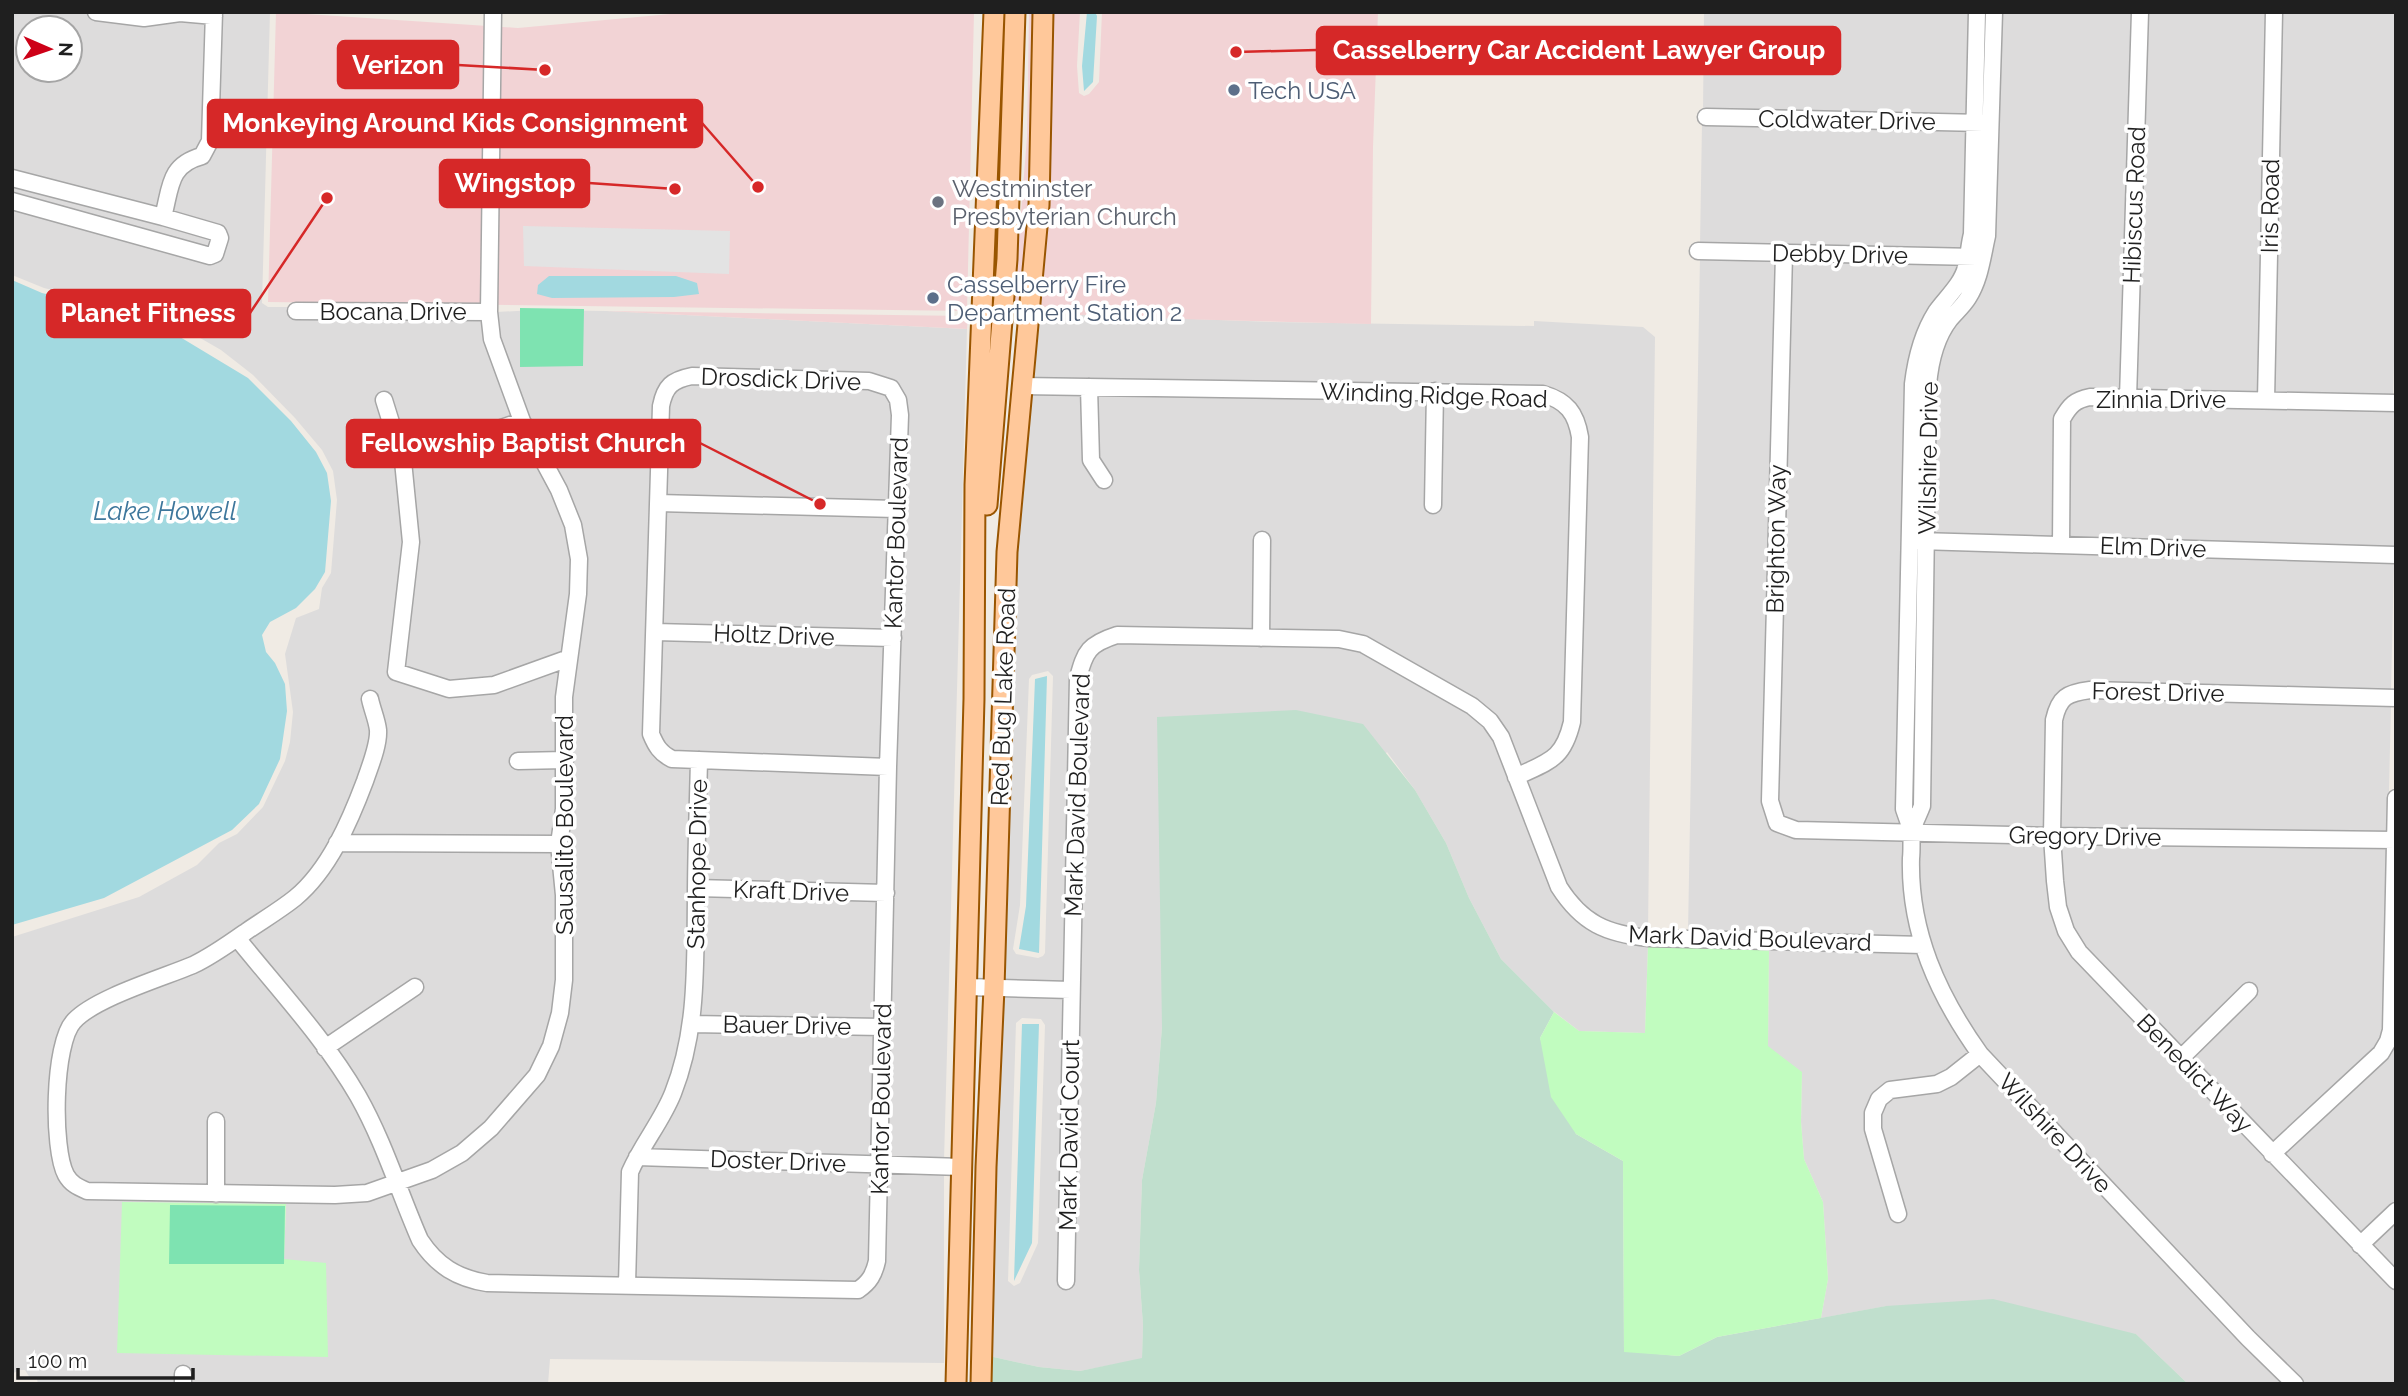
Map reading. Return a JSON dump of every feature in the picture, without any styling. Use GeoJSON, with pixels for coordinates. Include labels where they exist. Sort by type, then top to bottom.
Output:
{"type":"FeatureCollection","features":[{"type":"Feature","properties":{"kind":"main road","name":"Red Bug Lake Road"},"geometry":{"type":"LineString","coordinates":[[956,1384],[974,699],[975,485],[994,12]]}},
{"type":"Feature","properties":{"kind":"main road"},"geometry":{"type":"LineString","coordinates":[[974,699],[989,478],[1004,315],[1015,12]]}},
{"type":"Feature","properties":{"kind":"main road","name":"Red Bug Lake Road"},"geometry":{"type":"LineString","coordinates":[[981,1384],[1007,552],[1039,205],[1043,12]]}},
{"type":"Feature","properties":{"kind":"main road"},"geometry":{"type":"LineString","coordinates":[[962,1167],[976,1194],[974,1309],[982,1325]]}},
{"type":"Feature","properties":{"kind":"street"},"geometry":{"type":"LineString","coordinates":[[96,12],[144,18],[180,13],[214,14],[210,141],[202,156],[186,160],[175,172],[163,217]]}},
{"type":"Feature","properties":{"kind":"street","name":"Sausalito Boulevard"},"geometry":{"type":"LineString","coordinates":[[237,938],[196,964],[102,1003],[73,1021],[65,1035],[60,1055],[56,1114],[64,1172],[72,1184],[87,1191],[367,1193],[432,1170],[462,1153],[491,1128],[537,1075],[551,1046],[564,980],[564,895],[559,844],[564,809],[564,697],[579,571],[573,525],[559,490],[522,421],[492,339],[489,312],[493,12]]}},
{"type":"Feature","properties":{"kind":"street","name":"Wilshire Drive"},"geometry":{"type":"LineString","coordinates":[[1978,12],[1987,236],[1975,257],[1980,272],[1968,298],[1948,321],[1931,362],[1918,541],[1904,809],[1912,832],[1911,878],[1923,944],[1947,1005],[1980,1054],[2248,1338],[2295,1384]]}},
{"type":"Feature","properties":{"kind":"street","name":"Wilshire Drive"},"geometry":{"type":"LineString","coordinates":[[1982,123],[1994,12]]}},
{"type":"Feature","properties":{"kind":"street","name":"Hibiscus Road"},"geometry":{"type":"LineString","coordinates":[[2128,398],[2140,12]]}},
{"type":"Feature","properties":{"kind":"street","name":"Iris Road"},"geometry":{"type":"LineString","coordinates":[[2266,400],[2274,12]]}},
{"type":"Feature","properties":{"kind":"street","name":"Coldwater Drive"},"geometry":{"type":"LineString","coordinates":[[1706,117],[1982,123]]}},
{"type":"Feature","properties":{"kind":"street"},"geometry":{"type":"LineString","coordinates":[[12,178],[163,217],[218,233],[220,238],[215,254],[210,256],[12,201]]}},
{"type":"Feature","properties":{"kind":"street","name":"Debby Drive"},"geometry":{"type":"LineString","coordinates":[[1698,251],[1975,257]]}},
{"type":"Feature","properties":{"kind":"street","name":"Brighton Way"},"geometry":{"type":"LineString","coordinates":[[1777,823],[1770,801],[1784,254]]}},
{"type":"Feature","properties":{"kind":"street","name":"Bocana Drive"},"geometry":{"type":"LineString","coordinates":[[296,311],[489,312]]}},
{"type":"Feature","properties":{"kind":"street","name":"Drosdick Drive"},"geometry":{"type":"LineString","coordinates":[[671,383],[692,376],[869,381],[891,388]]}},
{"type":"Feature","properties":{"kind":"street","name":"Stanhope Drive"},"geometry":{"type":"LineString","coordinates":[[627,1284],[630,1172],[673,1093],[685,1055],[695,1001],[699,760],[673,759],[663,754],[651,734],[660,405],[664,392],[671,383]]}},
{"type":"Feature","properties":{"kind":"street","name":"Winding Ridge Road"},"geometry":{"type":"LineString","coordinates":[[1021,386],[1543,394],[1558,398],[1570,407],[1577,421],[1580,437],[1572,722],[1561,752],[1516,777]]}},
{"type":"Feature","properties":{"kind":"street"},"geometry":{"type":"LineString","coordinates":[[1089,387],[1091,460],[1104,480]]}},
{"type":"Feature","properties":{"kind":"street","name":"Kantor Boulevard"},"geometry":{"type":"LineString","coordinates":[[237,938],[326,1048],[357,1094],[375,1127],[420,1240],[441,1266],[455,1275],[487,1283],[858,1290],[868,1283],[877,1261],[888,767],[900,415],[898,400],[891,388]]}},
{"type":"Feature","properties":{"kind":"street"},"geometry":{"type":"LineString","coordinates":[[1433,505],[1434,391]]}},
{"type":"Feature","properties":{"kind":"street","name":"Zinnia Drive"},"geometry":{"type":"LineString","coordinates":[[2061,545],[2062,419],[2070,405],[2078,399],[2396,403]]}},
{"type":"Feature","properties":{"kind":"street"},"geometry":{"type":"LineString","coordinates":[[384,400],[403,461],[411,542],[396,672],[449,688],[494,685],[569,658]]}},
{"type":"Feature","properties":{"kind":"street"},"geometry":{"type":"LineString","coordinates":[[403,461],[522,421]]}},
{"type":"Feature","properties":{"kind":"street"},"geometry":{"type":"LineString","coordinates":[[657,503],[896,509]]}},
{"type":"Feature","properties":{"kind":"street"},"geometry":{"type":"LineString","coordinates":[[1261,638],[1262,540]]}},
{"type":"Feature","properties":{"kind":"street","name":"Elm Drive"},"geometry":{"type":"LineString","coordinates":[[1918,541],[2396,555]]}},
{"type":"Feature","properties":{"kind":"street","name":"Holtz Drive"},"geometry":{"type":"LineString","coordinates":[[655,632],[893,638]]}},
{"type":"Feature","properties":{"kind":"street","name":"Mark David Boulevard"},"geometry":{"type":"LineString","coordinates":[[1071,990],[1078,678],[1083,658],[1091,646],[1117,635],[1339,639],[1363,644],[1472,706],[1490,721],[1501,737],[1559,887],[1573,908],[1602,928],[1625,936],[1649,938],[1923,944]]}},
{"type":"Feature","properties":{"kind":"street","name":"Forest Drive"},"geometry":{"type":"LineString","coordinates":[[2052,836],[2054,720],[2057,705],[2064,697],[2076,691],[2396,698]]}},
{"type":"Feature","properties":{"kind":"street"},"geometry":{"type":"LineString","coordinates":[[237,938],[296,897],[318,873],[337,842],[357,803],[378,731],[370,699]]}},
{"type":"Feature","properties":{"kind":"street"},"geometry":{"type":"LineString","coordinates":[[517,761],[565,760]]}},
{"type":"Feature","properties":{"kind":"street"},"geometry":{"type":"LineString","coordinates":[[699,760],[888,767]]}},
{"type":"Feature","properties":{"kind":"street"},"geometry":{"type":"LineString","coordinates":[[2273,1154],[2381,1053],[2388,1041],[2391,1030],[2396,798]]}},
{"type":"Feature","properties":{"kind":"street","name":"Gregory Drive"},"geometry":{"type":"LineString","coordinates":[[1777,823],[1796,830],[2052,836],[2395,839]]}},
{"type":"Feature","properties":{"kind":"street","name":"Benedict Way"},"geometry":{"type":"LineString","coordinates":[[2052,836],[2058,907],[2066,931],[2079,952],[2396,1281]]}},
{"type":"Feature","properties":{"kind":"street"},"geometry":{"type":"LineString","coordinates":[[337,842],[559,844]]}},
{"type":"Feature","properties":{"kind":"street","name":"Kraft Drive"},"geometry":{"type":"LineString","coordinates":[[696,888],[886,893]]}},
{"type":"Feature","properties":{"kind":"street"},"geometry":{"type":"LineString","coordinates":[[326,1048],[415,987]]}},
{"type":"Feature","properties":{"kind":"street"},"geometry":{"type":"LineString","coordinates":[[967,987],[1071,990]]}},
{"type":"Feature","properties":{"kind":"street","name":"Mark David Court"},"geometry":{"type":"LineString","coordinates":[[1066,1280],[1071,990]]}},
{"type":"Feature","properties":{"kind":"street"},"geometry":{"type":"LineString","coordinates":[[2180,1058],[2249,991]]}},
{"type":"Feature","properties":{"kind":"street","name":"Bauer Drive"},"geometry":{"type":"LineString","coordinates":[[691,1024],[883,1027]]}},
{"type":"Feature","properties":{"kind":"street"},"geometry":{"type":"LineString","coordinates":[[1898,1214],[1873,1129],[1873,1113],[1879,1099],[1890,1090],[1937,1084],[1951,1077],[1980,1054]]}},
{"type":"Feature","properties":{"kind":"street"},"geometry":{"type":"LineString","coordinates":[[216,1121],[216,1194]]}},
{"type":"Feature","properties":{"kind":"street","name":"Doster Drive"},"geometry":{"type":"LineString","coordinates":[[637,1157],[962,1167]]}},
{"type":"Feature","properties":{"kind":"street"},"geometry":{"type":"LineString","coordinates":[[2360,1245],[2396,1211]]}},
{"type":"Feature","properties":{"kind":"shaded area"},"geometry":{"type":"Polygon","coordinates":[[[12,12],[270,12],[262,303],[268,307],[289,307],[290,317],[483,318],[514,417],[408,453],[389,393],[375,396],[395,458],[405,542],[387,675],[446,694],[561,668],[558,754],[510,756],[512,768],[558,766],[553,838],[348,837],[385,730],[375,692],[362,694],[371,731],[364,763],[333,836],[312,869],[291,893],[192,959],[59,1032],[53,1054],[49,1113],[80,1197],[89,1199],[392,1191],[423,1257],[436,1270],[451,1279],[874,1286],[886,1170],[944,1172],[944,1363],[550,1359],[548,1384],[38,1384],[37,1379],[30,1378],[25,1370],[12,1374],[12,937],[139,897],[197,865],[219,843],[237,834],[263,807],[285,761],[290,742],[293,712],[285,654],[296,618],[319,609],[322,588],[331,573],[337,500],[333,471],[322,450],[253,375],[221,350],[150,309],[127,308],[44,288],[12,275],[12,12]],[[123,1202],[284,1259],[286,1205],[123,1202]]]}},
{"type":"Feature","properties":{"kind":"shaded area"},"geometry":{"type":"Polygon","coordinates":[[[276,12],[518,28],[692,12],[974,12],[967,311],[268,302],[276,12]]]}},
{"type":"Feature","properties":{"kind":"shaded area"},"geometry":{"type":"Polygon","coordinates":[[[1029,12],[1036,12],[1032,205],[1021,312],[1013,312],[1027,137],[1029,12]]]}},
{"type":"Feature","properties":{"kind":"shaded area"},"geometry":{"type":"Polygon","coordinates":[[[1050,12],[1080,12],[1077,66],[1079,93],[1084,96],[1099,82],[1102,12],[1378,12],[1371,324],[1035,313],[1050,12]]]}},
{"type":"Feature","properties":{"kind":"shaded area"},"geometry":{"type":"Polygon","coordinates":[[[1704,12],[1971,12],[1968,117],[1703,111],[1704,12]]]}},
{"type":"Feature","properties":{"kind":"shaded area"},"geometry":{"type":"Polygon","coordinates":[[[2001,12],[2134,12],[2121,392],[2066,401],[2054,538],[1933,535],[1937,363],[1954,325],[1974,301],[1987,274],[2001,12]]]}},
{"type":"Feature","properties":{"kind":"shaded area"},"geometry":{"type":"Polygon","coordinates":[[[2147,12],[2267,12],[2259,394],[2135,392],[2147,12]]]}},
{"type":"Feature","properties":{"kind":"shaded area"},"geometry":{"type":"Polygon","coordinates":[[[2281,12],[2396,12],[2396,290],[2393,397],[2273,394],[2281,12]]]}},
{"type":"Feature","properties":{"kind":"shaded area"},"geometry":{"type":"Polygon","coordinates":[[[1702,123],[1967,129],[1965,234],[1961,250],[1700,245],[1702,123]]]}},
{"type":"Feature","properties":{"kind":"shaded area"},"geometry":{"type":"Polygon","coordinates":[[[523,226],[730,231],[729,274],[524,266],[523,226]]]}},
{"type":"Feature","properties":{"kind":"shaded area"},"geometry":{"type":"Polygon","coordinates":[[[1700,257],[1777,259],[1763,801],[1768,825],[1774,831],[1905,838],[1914,938],[1688,933],[1700,257]]]}},
{"type":"Feature","properties":{"kind":"shaded area"},"geometry":{"type":"Polygon","coordinates":[[[1790,260],[1960,262],[1948,287],[1918,333],[1909,358],[1906,384],[1903,826],[1797,824],[1782,819],[1777,801],[1790,260]]]}},
{"type":"Feature","properties":{"kind":"shaded area"},"geometry":{"type":"Polygon","coordinates":[[[537,310],[967,329],[944,1160],[886,1158],[900,386],[894,380],[669,375],[662,381],[645,733],[692,766],[688,1000],[679,1054],[667,1091],[653,1120],[633,1151],[630,1151],[621,1278],[473,1275],[446,1262],[426,1237],[405,1187],[436,1175],[558,1047],[566,844],[571,809],[571,697],[575,663],[578,661],[576,658],[586,558],[499,338],[496,312],[537,310]]]}},
{"type":"Feature","properties":{"kind":"shaded area"},"geometry":{"type":"Polygon","coordinates":[[[606,311],[968,316],[967,329],[606,311]]]}},
{"type":"Feature","properties":{"kind":"shaded area"},"geometry":{"type":"Polygon","coordinates":[[[1035,313],[1272,322],[1534,326],[1534,321],[1643,327],[1655,337],[1648,932],[1626,930],[1591,915],[1565,885],[1524,779],[1553,766],[1566,756],[1574,741],[1579,722],[1587,438],[1583,418],[1574,403],[1562,394],[1029,380],[1035,313]]]}},
{"type":"Feature","properties":{"kind":"shaded area"},"geometry":{"type":"Polygon","coordinates":[[[693,382],[868,387],[886,392],[892,402],[893,415],[890,503],[665,497],[667,406],[676,387],[693,382]]]}},
{"type":"Feature","properties":{"kind":"shaded area"},"geometry":{"type":"Polygon","coordinates":[[[1028,392],[1082,393],[1085,463],[1101,488],[1113,483],[1098,459],[1096,393],[1428,397],[1427,511],[1440,511],[1441,397],[1541,400],[1564,411],[1573,438],[1565,721],[1561,737],[1545,756],[1520,768],[1508,735],[1387,650],[1268,632],[1269,535],[1256,534],[1254,632],[1085,643],[1076,657],[1072,678],[1065,984],[1001,982],[1014,552],[1028,392]],[[1048,671],[1032,675],[1029,679],[1020,905],[1013,949],[1016,954],[1038,958],[1045,953],[1053,676],[1048,671]]]}},
{"type":"Feature","properties":{"kind":"shaded area"},"geometry":{"type":"Polygon","coordinates":[[[2091,403],[2396,409],[2396,549],[2068,539],[2069,420],[2076,409],[2091,403]]]}},
{"type":"Feature","properties":{"kind":"shaded area"},"geometry":{"type":"Polygon","coordinates":[[[519,428],[553,492],[566,527],[572,560],[572,594],[563,654],[492,679],[449,683],[403,668],[411,465],[519,428]]]}},
{"type":"Feature","properties":{"kind":"shaded area"},"geometry":{"type":"Polygon","coordinates":[[[664,509],[889,515],[886,632],[662,626],[664,509]]]}},
{"type":"Feature","properties":{"kind":"shaded area"},"geometry":{"type":"Polygon","coordinates":[[[1933,547],[2394,560],[2391,692],[2061,692],[2051,704],[2048,720],[2046,830],[1921,826],[1933,547]]]}},
{"type":"Feature","properties":{"kind":"shaded area"},"geometry":{"type":"Polygon","coordinates":[[[662,638],[886,644],[882,761],[674,753],[668,749],[658,733],[662,638]]]}},
{"type":"Feature","properties":{"kind":"shaded area"},"geometry":{"type":"Polygon","coordinates":[[[1118,641],[1338,645],[1360,650],[1467,711],[1485,725],[1495,739],[1552,889],[1568,913],[1583,925],[1648,944],[1645,1033],[1579,1031],[1552,1010],[1501,959],[1469,898],[1446,843],[1415,790],[1387,752],[1162,1027],[1156,1103],[1142,1180],[1139,1270],[1143,1325],[1142,1359],[1080,1371],[1039,1367],[989,1356],[1001,994],[1064,996],[1059,1286],[1072,1287],[1085,679],[1096,650],[1118,641]],[[1022,1018],[1016,1023],[1008,1281],[1014,1286],[1020,1283],[1038,1243],[1045,1025],[1041,1019],[1022,1018]]]}},
{"type":"Feature","properties":{"kind":"shaded area"},"geometry":{"type":"Polygon","coordinates":[[[2078,697],[2391,704],[2388,833],[2059,830],[2061,721],[2064,707],[2078,697]]]}},
{"type":"Feature","properties":{"kind":"shaded area"},"geometry":{"type":"Polygon","coordinates":[[[706,766],[881,773],[879,887],[703,882],[706,766]]]}},
{"type":"Feature","properties":{"kind":"shaded area"},"geometry":{"type":"Polygon","coordinates":[[[1919,838],[2046,842],[2052,909],[2263,1155],[2396,1290],[2396,1384],[2304,1384],[2253,1334],[1985,1050],[1969,1028],[1939,973],[1923,916],[1918,878],[1919,838]]]}},
{"type":"Feature","properties":{"kind":"shaded area"},"geometry":{"type":"Polygon","coordinates":[[[2059,842],[2388,845],[2384,1029],[2376,1049],[2273,1145],[2189,1058],[2258,991],[2248,983],[2181,1048],[2085,949],[2072,929],[2065,906],[2059,842]]]}},
{"type":"Feature","properties":{"kind":"shaded area"},"geometry":{"type":"Polygon","coordinates":[[[341,848],[553,850],[558,895],[557,980],[553,1012],[544,1044],[531,1072],[486,1124],[458,1148],[429,1165],[400,1175],[334,1049],[424,988],[416,979],[327,1039],[247,939],[341,848]]]}},
{"type":"Feature","properties":{"kind":"shaded area"},"geometry":{"type":"Polygon","coordinates":[[[702,894],[879,899],[876,1021],[699,1018],[702,1001],[702,894]]]}},
{"type":"Feature","properties":{"kind":"shaded area"},"geometry":{"type":"Polygon","coordinates":[[[236,946],[320,1051],[351,1097],[369,1129],[388,1179],[366,1187],[335,1189],[223,1188],[223,1116],[210,1115],[209,1188],[89,1185],[77,1179],[71,1170],[63,1114],[67,1055],[78,1025],[95,1013],[236,946]]]}},
{"type":"Feature","properties":{"kind":"shaded area"},"geometry":{"type":"Polygon","coordinates":[[[1769,948],[1917,950],[1941,1007],[1971,1053],[1948,1072],[1935,1078],[1888,1084],[1867,1130],[1894,1221],[1907,1218],[1880,1128],[1880,1114],[1885,1103],[1894,1095],[1979,1063],[2285,1384],[2188,1384],[2136,1334],[1887,1306],[1821,1318],[1828,1279],[1823,1202],[1804,1159],[1801,1122],[1802,1073],[1768,1047],[1769,948]]]}},
{"type":"Feature","properties":{"kind":"shaded area"},"geometry":{"type":"Polygon","coordinates":[[[697,1030],[876,1033],[873,1157],[648,1151],[697,1030]]]}},
{"type":"Feature","properties":{"kind":"shaded area"},"geometry":{"type":"Polygon","coordinates":[[[2396,1038],[2396,1203],[2360,1236],[2282,1155],[2396,1038]]]}},
{"type":"Feature","properties":{"kind":"shaded area"},"geometry":{"type":"Polygon","coordinates":[[[641,1163],[872,1169],[868,1271],[856,1284],[634,1278],[637,1173],[641,1163]]]}},
{"type":"Feature","properties":{"kind":"shaded area"},"geometry":{"type":"Polygon","coordinates":[[[2396,1220],[2396,1272],[2369,1245],[2396,1220]]]}},
{"type":"Feature","properties":{"kind":"green space"},"geometry":{"type":"Polygon","coordinates":[[[520,308],[584,309],[583,366],[520,367],[520,308]]]}},
{"type":"Feature","properties":{"kind":"green space"},"geometry":{"type":"Polygon","coordinates":[[[1296,710],[1363,724],[1415,790],[1446,843],[1469,898],[1501,959],[1554,1012],[1540,1038],[1576,1134],[1623,1161],[1624,1351],[1679,1356],[1717,1337],[1886,1306],[1993,1299],[2136,1334],[2188,1384],[988,1383],[989,1356],[1039,1367],[1080,1371],[1142,1358],[1143,1325],[1139,1270],[1142,1180],[1156,1103],[1162,1027],[1157,717],[1296,710]]]}},
{"type":"Feature","properties":{"kind":"green space"},"geometry":{"type":"Polygon","coordinates":[[[1648,946],[1769,948],[1768,1046],[1802,1072],[1801,1122],[1804,1159],[1823,1202],[1828,1279],[1821,1318],[1717,1337],[1679,1356],[1624,1352],[1623,1161],[1576,1134],[1551,1097],[1540,1038],[1554,1012],[1579,1031],[1645,1033],[1648,946]]]}},
{"type":"Feature","properties":{"kind":"green space"},"geometry":{"type":"Polygon","coordinates":[[[122,1202],[286,1204],[284,1259],[326,1263],[328,1357],[117,1353],[122,1202]]]}},
{"type":"Feature","properties":{"kind":"green space"},"geometry":{"type":"Polygon","coordinates":[[[170,1205],[285,1206],[284,1264],[169,1264],[170,1205]]]}},
{"type":"Feature","properties":{"kind":"water"},"geometry":{"type":"Polygon","coordinates":[[[1087,12],[1095,12],[1097,16],[1093,82],[1084,91],[1082,66],[1087,12]]]}},
{"type":"Feature","properties":{"kind":"water"},"geometry":{"type":"Polygon","coordinates":[[[549,276],[676,276],[697,283],[699,294],[674,297],[552,298],[537,294],[538,285],[549,276]]]}},
{"type":"Feature","properties":{"kind":"water","name":"Lake Howell"},"geometry":{"type":"Polygon","coordinates":[[[12,280],[42,293],[126,313],[148,314],[180,337],[248,378],[291,421],[316,452],[327,473],[331,501],[325,572],[315,589],[296,608],[270,622],[262,635],[266,652],[275,663],[285,684],[287,711],[280,759],[259,804],[232,830],[104,898],[12,925],[12,280]]]}},
{"type":"Feature","properties":{"kind":"water"},"geometry":{"type":"Polygon","coordinates":[[[1047,676],[1039,953],[1019,949],[1026,906],[1035,679],[1047,676]]]}},
{"type":"Feature","properties":{"kind":"water"},"geometry":{"type":"Polygon","coordinates":[[[1022,1024],[1039,1024],[1032,1243],[1014,1281],[1022,1024]]]}},
{"type":"Feature","properties":{"kind":"place","name":"Casselberry Car Accident Lawyer Group"},"geometry":{"type":"Point","coordinates":[1236,52]}},
{"type":"Feature","properties":{"kind":"place","name":"Verizon"},"geometry":{"type":"Point","coordinates":[545,70]}},
{"type":"Feature","properties":{"kind":"place","name":"Tech USA"},"geometry":{"type":"Point","coordinates":[1234,90]}},
{"type":"Feature","properties":{"kind":"place","name":"Monkeying Around Kids Consignment"},"geometry":{"type":"Point","coordinates":[758,187]}},
{"type":"Feature","properties":{"kind":"place","name":"Wingstop"},"geometry":{"type":"Point","coordinates":[675,189]}},
{"type":"Feature","properties":{"kind":"place","name":"Planet Fitness"},"geometry":{"type":"Point","coordinates":[327,198]}},
{"type":"Feature","properties":{"kind":"place","name":"Westminster Presbyterian Church"},"geometry":{"type":"Point","coordinates":[938,202]}},
{"type":"Feature","properties":{"kind":"place","name":"Casselberry Fire Department Station 2"},"geometry":{"type":"Point","coordinates":[933,298]}},
{"type":"Feature","properties":{"kind":"place","name":"Fellowship Baptist Church"},"geometry":{"type":"Point","coordinates":[820,504]}}]}
